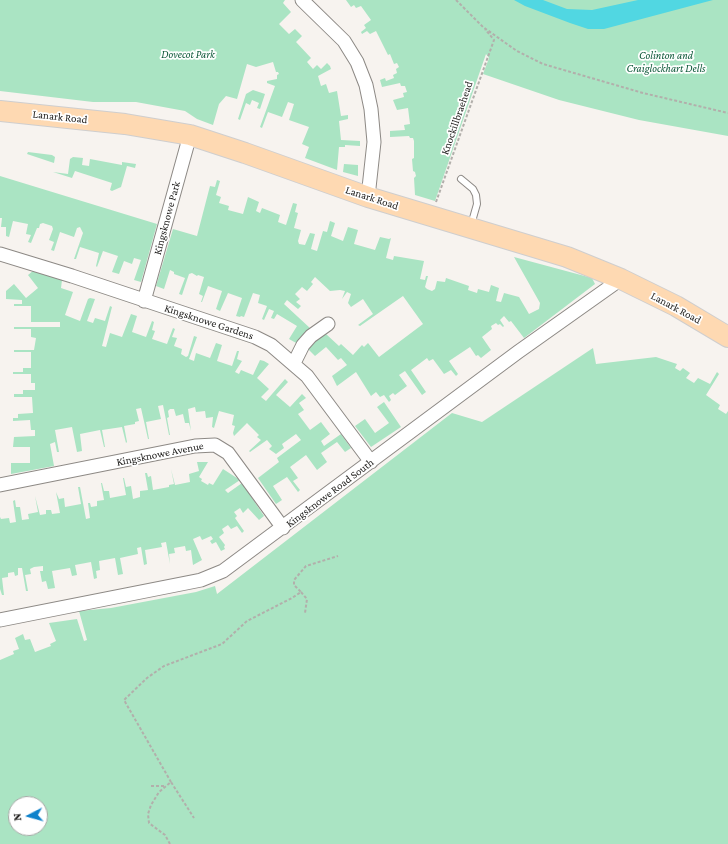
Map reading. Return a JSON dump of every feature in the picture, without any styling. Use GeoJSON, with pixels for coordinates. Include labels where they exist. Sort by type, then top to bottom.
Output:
{"type":"FeatureCollection","features":[{"type":"Feature","properties":{"kind":"main road","name":"Lanark Road"},"geometry":{"type":"LineString","coordinates":[[0,110],[125,124],[190,135],[368,197],[567,257],[621,279],[676,306],[728,337]]}},
{"type":"Feature","properties":{"kind":"street"},"geometry":{"type":"LineString","coordinates":[[302,0],[344,41],[357,62],[366,85],[374,131],[373,162],[368,197]]}},
{"type":"Feature","properties":{"kind":"street","name":"Kingsknowe Park"},"geometry":{"type":"LineString","coordinates":[[144,301],[190,135]]}},
{"type":"Feature","properties":{"kind":"street","name":"Kingsknowe Gardens"},"geometry":{"type":"LineString","coordinates":[[0,254],[39,265],[259,339],[271,345],[294,362],[320,391],[371,462]]}},
{"type":"Feature","properties":{"kind":"street","name":"Kingsknowe Road South"},"geometry":{"type":"LineString","coordinates":[[0,620],[207,578],[230,567],[518,352],[621,279]]}},
{"type":"Feature","properties":{"kind":"street"},"geometry":{"type":"LineString","coordinates":[[294,362],[303,345],[311,336],[328,324]]}},
{"type":"Feature","properties":{"kind":"street","name":"Kingsknowe Avenue"},"geometry":{"type":"LineString","coordinates":[[0,486],[196,446],[215,445],[228,453],[283,528]]}},
{"type":"Feature","properties":{"kind":"lane"},"geometry":{"type":"LineString","coordinates":[[461,179],[473,189],[476,195],[476,204],[470,228]]}},
{"type":"Feature","properties":{"kind":"path"},"geometry":{"type":"LineString","coordinates":[[456,0],[484,27],[517,51],[543,64],[643,93],[728,113]]}},
{"type":"Feature","properties":{"kind":"path","name":"Knockillbraehead"},"geometry":{"type":"LineString","coordinates":[[431,217],[494,40],[484,27]]}},
{"type":"Feature","properties":{"kind":"path"},"geometry":{"type":"LineString","coordinates":[[305,613],[307,599],[294,585],[294,580],[306,566],[338,556]]}},
{"type":"Feature","properties":{"kind":"path"},"geometry":{"type":"LineString","coordinates":[[194,818],[171,782],[124,700],[147,678],[164,666],[222,644],[247,621],[283,604],[301,592]]}},
{"type":"Feature","properties":{"kind":"path"},"geometry":{"type":"LineString","coordinates":[[170,844],[166,835],[149,823],[148,814],[150,805],[165,786],[171,782]]}},
{"type":"Feature","properties":{"kind":"path"},"geometry":{"type":"LineString","coordinates":[[151,786],[165,786]]}},
{"type":"Feature","properties":{"kind":"green space","name":"Dovecot Park"},"geometry":{"type":"Polygon","coordinates":[[[0,0],[285,0],[283,3],[291,12],[279,24],[289,34],[295,29],[302,36],[296,42],[311,58],[307,62],[313,69],[317,65],[321,69],[327,63],[330,66],[331,69],[318,76],[321,86],[326,84],[329,93],[337,91],[341,116],[348,115],[348,119],[339,121],[341,140],[360,141],[360,146],[345,145],[345,147],[339,147],[337,170],[305,158],[309,147],[302,144],[309,127],[289,120],[294,104],[288,102],[282,117],[268,112],[262,128],[260,127],[275,86],[267,83],[267,81],[277,79],[277,75],[279,74],[276,72],[273,62],[256,67],[247,64],[237,99],[226,96],[219,104],[213,125],[197,119],[185,111],[136,102],[93,102],[0,91],[0,0]]]}},
{"type":"Feature","properties":{"kind":"green space","name":"Colinton and Craiglockhart Dells"},"geometry":{"type":"Polygon","coordinates":[[[346,0],[728,0],[728,136],[639,120],[559,100],[483,74],[489,58],[486,54],[435,201],[415,195],[414,178],[416,176],[415,172],[413,171],[412,159],[414,158],[413,138],[410,138],[409,136],[390,137],[390,131],[405,130],[404,125],[410,124],[408,108],[397,110],[393,100],[404,97],[403,93],[407,92],[405,86],[401,86],[400,83],[382,87],[380,80],[385,78],[386,81],[394,78],[393,75],[397,73],[396,69],[399,67],[397,63],[394,64],[390,54],[388,55],[376,31],[370,34],[367,31],[362,34],[361,32],[366,28],[364,25],[371,20],[361,6],[356,8],[354,5],[351,7],[346,0]]]}},
{"type":"Feature","properties":{"kind":"green space"},"geometry":{"type":"Polygon","coordinates":[[[253,90],[265,94],[260,109],[257,108],[259,103],[252,100],[250,105],[246,103],[240,120],[238,119],[246,94],[253,90]]]}},
{"type":"Feature","properties":{"kind":"green space"},"geometry":{"type":"Polygon","coordinates":[[[28,152],[52,155],[55,157],[54,163],[27,154],[28,152]]]}},
{"type":"Feature","properties":{"kind":"green space"},"geometry":{"type":"Polygon","coordinates":[[[73,157],[83,158],[82,165],[89,166],[90,159],[122,165],[122,162],[136,164],[135,168],[127,166],[121,187],[112,191],[110,190],[112,183],[75,171],[72,178],[53,172],[68,174],[70,159],[73,157]]]}},
{"type":"Feature","properties":{"kind":"green space"},"geometry":{"type":"Polygon","coordinates":[[[344,164],[358,165],[358,176],[343,172],[344,164]]]}},
{"type":"Feature","properties":{"kind":"green space"},"geometry":{"type":"Polygon","coordinates":[[[0,176],[157,224],[141,282],[134,280],[141,260],[134,258],[132,264],[124,261],[119,274],[112,272],[118,256],[103,251],[97,267],[99,253],[80,247],[76,259],[74,259],[83,233],[80,227],[77,228],[74,237],[60,232],[54,251],[51,250],[54,242],[49,240],[53,229],[52,226],[43,223],[40,224],[39,228],[37,228],[31,243],[28,242],[31,235],[26,234],[28,224],[13,221],[9,237],[6,236],[6,227],[1,227],[2,218],[0,218],[0,176]]]}},
{"type":"Feature","properties":{"kind":"green space"},"geometry":{"type":"Polygon","coordinates":[[[217,180],[220,181],[216,195],[221,197],[219,203],[229,206],[228,210],[243,214],[248,197],[259,202],[256,211],[260,213],[262,208],[280,215],[278,222],[286,225],[293,203],[297,204],[295,212],[298,213],[294,228],[301,230],[298,241],[299,244],[305,245],[310,233],[315,234],[311,249],[317,251],[323,231],[327,232],[330,221],[335,223],[331,236],[343,241],[348,227],[358,230],[354,244],[375,250],[380,237],[391,238],[386,258],[393,260],[394,256],[424,261],[420,279],[425,280],[426,276],[428,276],[425,287],[432,291],[435,289],[437,281],[445,282],[446,278],[469,286],[468,290],[477,293],[478,289],[489,292],[491,285],[499,288],[496,301],[501,302],[504,293],[519,297],[529,314],[539,309],[540,303],[514,257],[592,278],[595,284],[524,338],[511,321],[509,322],[504,316],[500,320],[504,326],[503,327],[496,323],[491,326],[492,329],[482,337],[491,350],[481,358],[478,355],[476,356],[470,347],[449,361],[458,374],[456,376],[451,370],[444,374],[433,359],[429,361],[427,358],[411,370],[426,392],[422,395],[405,371],[399,375],[407,386],[395,395],[393,393],[389,396],[391,400],[389,402],[384,395],[380,397],[376,392],[371,396],[356,372],[337,386],[332,376],[347,365],[341,358],[338,360],[326,347],[315,356],[307,348],[311,343],[326,334],[339,346],[341,344],[353,355],[362,345],[364,347],[368,343],[379,357],[423,324],[403,296],[360,326],[358,325],[373,314],[363,299],[351,307],[348,303],[351,294],[347,292],[342,299],[345,291],[330,291],[315,277],[311,282],[313,284],[307,291],[302,287],[295,294],[300,299],[296,302],[301,306],[298,309],[287,300],[284,304],[311,329],[298,344],[289,339],[297,326],[277,314],[274,319],[271,318],[274,311],[269,309],[264,320],[262,319],[267,306],[258,303],[260,295],[253,293],[244,317],[240,317],[236,316],[242,298],[228,293],[220,311],[216,309],[222,291],[208,286],[201,302],[203,296],[199,294],[204,277],[197,276],[192,273],[189,274],[182,295],[179,294],[185,278],[174,274],[174,272],[170,270],[164,289],[156,286],[173,229],[197,236],[210,186],[215,187],[217,180]]]}},
{"type":"Feature","properties":{"kind":"green space"},"geometry":{"type":"Polygon","coordinates":[[[34,270],[62,280],[61,288],[73,292],[65,315],[80,321],[88,299],[90,298],[95,299],[87,321],[93,323],[95,318],[105,321],[110,306],[112,307],[102,346],[106,347],[110,333],[122,337],[131,314],[137,316],[132,332],[146,337],[152,321],[154,322],[152,330],[155,331],[152,339],[167,344],[173,328],[175,329],[172,337],[177,338],[174,346],[182,349],[181,354],[186,357],[188,356],[194,336],[197,337],[189,359],[194,361],[196,353],[210,358],[216,343],[222,345],[217,361],[232,366],[237,351],[239,351],[237,359],[242,361],[235,372],[239,374],[241,370],[253,375],[260,360],[264,361],[269,364],[257,378],[269,389],[261,397],[266,401],[285,379],[288,382],[276,395],[290,407],[302,394],[306,398],[299,403],[304,410],[298,414],[310,430],[321,422],[330,434],[321,441],[324,446],[341,434],[351,448],[345,452],[337,442],[321,453],[327,462],[317,470],[306,455],[290,467],[298,478],[293,481],[300,490],[298,492],[287,477],[273,486],[282,500],[276,504],[258,478],[279,462],[277,458],[301,440],[296,434],[282,444],[284,448],[276,454],[269,449],[272,446],[267,440],[250,452],[249,451],[261,440],[257,437],[259,435],[247,423],[234,436],[233,433],[235,426],[232,425],[234,415],[219,411],[214,428],[212,427],[213,417],[206,418],[205,411],[196,412],[195,407],[188,409],[191,431],[189,423],[185,423],[183,414],[176,416],[174,409],[170,409],[168,411],[169,417],[167,418],[169,435],[163,405],[158,406],[161,419],[146,422],[149,439],[141,408],[136,409],[139,421],[135,422],[135,424],[124,426],[126,443],[122,427],[102,430],[104,447],[100,430],[80,434],[82,451],[77,452],[72,427],[55,430],[59,452],[57,452],[55,442],[50,444],[54,466],[11,474],[11,463],[30,463],[30,447],[13,447],[14,437],[35,436],[35,430],[31,430],[30,420],[13,421],[13,418],[18,418],[18,414],[33,413],[32,397],[14,397],[14,394],[23,394],[23,390],[35,390],[35,383],[31,383],[31,374],[13,374],[13,372],[23,372],[23,368],[31,368],[31,352],[14,352],[14,350],[34,350],[36,338],[31,337],[31,329],[14,329],[14,327],[60,327],[60,322],[31,322],[31,306],[14,306],[14,304],[22,304],[22,300],[6,299],[6,291],[14,284],[26,298],[38,288],[28,275],[34,270]]]}},
{"type":"Feature","properties":{"kind":"green space"},"geometry":{"type":"Polygon","coordinates":[[[593,348],[596,364],[656,357],[677,364],[675,368],[680,371],[683,368],[690,373],[686,378],[694,383],[698,378],[710,384],[717,372],[719,374],[706,395],[720,405],[718,409],[726,414],[728,411],[728,844],[0,844],[0,660],[14,654],[13,651],[19,649],[15,638],[23,634],[25,640],[30,639],[35,652],[51,646],[50,644],[56,641],[49,623],[77,619],[84,641],[87,640],[79,611],[111,608],[196,592],[215,586],[217,594],[452,413],[482,422],[593,348]]]}},
{"type":"Feature","properties":{"kind":"green space"},"geometry":{"type":"Polygon","coordinates":[[[384,402],[401,427],[371,447],[355,426],[365,419],[375,433],[389,423],[377,407],[384,402]]]}},
{"type":"Feature","properties":{"kind":"green space"},"geometry":{"type":"Polygon","coordinates":[[[197,462],[208,462],[199,477],[202,479],[201,481],[208,485],[209,483],[213,485],[223,469],[240,480],[225,490],[228,493],[242,483],[264,516],[259,520],[248,508],[243,513],[240,508],[234,512],[237,516],[235,518],[244,531],[242,533],[237,526],[231,529],[228,525],[222,529],[224,533],[219,537],[225,545],[225,549],[221,551],[216,542],[212,544],[210,541],[213,539],[211,536],[202,540],[200,536],[193,539],[202,560],[193,565],[191,550],[186,551],[185,546],[174,548],[175,553],[169,554],[170,564],[166,542],[161,543],[162,547],[145,550],[147,564],[144,565],[141,547],[137,548],[138,554],[120,558],[123,574],[118,575],[115,558],[99,561],[100,570],[96,571],[97,578],[94,579],[91,562],[75,565],[77,575],[72,576],[70,568],[52,571],[55,588],[48,589],[46,581],[42,582],[40,571],[43,571],[43,566],[34,567],[30,569],[31,574],[25,575],[28,591],[26,591],[22,568],[18,568],[18,575],[15,576],[14,572],[8,573],[8,577],[2,578],[4,595],[2,595],[0,589],[0,517],[1,519],[9,518],[10,523],[16,522],[13,501],[15,500],[16,507],[20,507],[22,520],[29,519],[28,514],[38,512],[35,496],[40,515],[46,514],[46,510],[51,510],[52,514],[60,513],[56,492],[59,499],[64,498],[65,507],[81,504],[78,487],[80,487],[86,519],[90,518],[88,503],[90,503],[91,507],[97,506],[97,501],[104,500],[101,483],[104,491],[109,491],[110,498],[126,495],[124,478],[126,487],[131,486],[133,499],[140,497],[140,491],[148,490],[145,473],[147,473],[148,477],[151,476],[153,490],[169,487],[169,485],[174,484],[171,469],[175,485],[190,482],[189,474],[199,471],[197,462]]]}},
{"type":"Feature","properties":{"kind":"water"},"geometry":{"type":"Polygon","coordinates":[[[514,0],[543,0],[567,9],[592,10],[638,0],[713,0],[604,29],[588,29],[525,6],[514,0]]]}}]}
